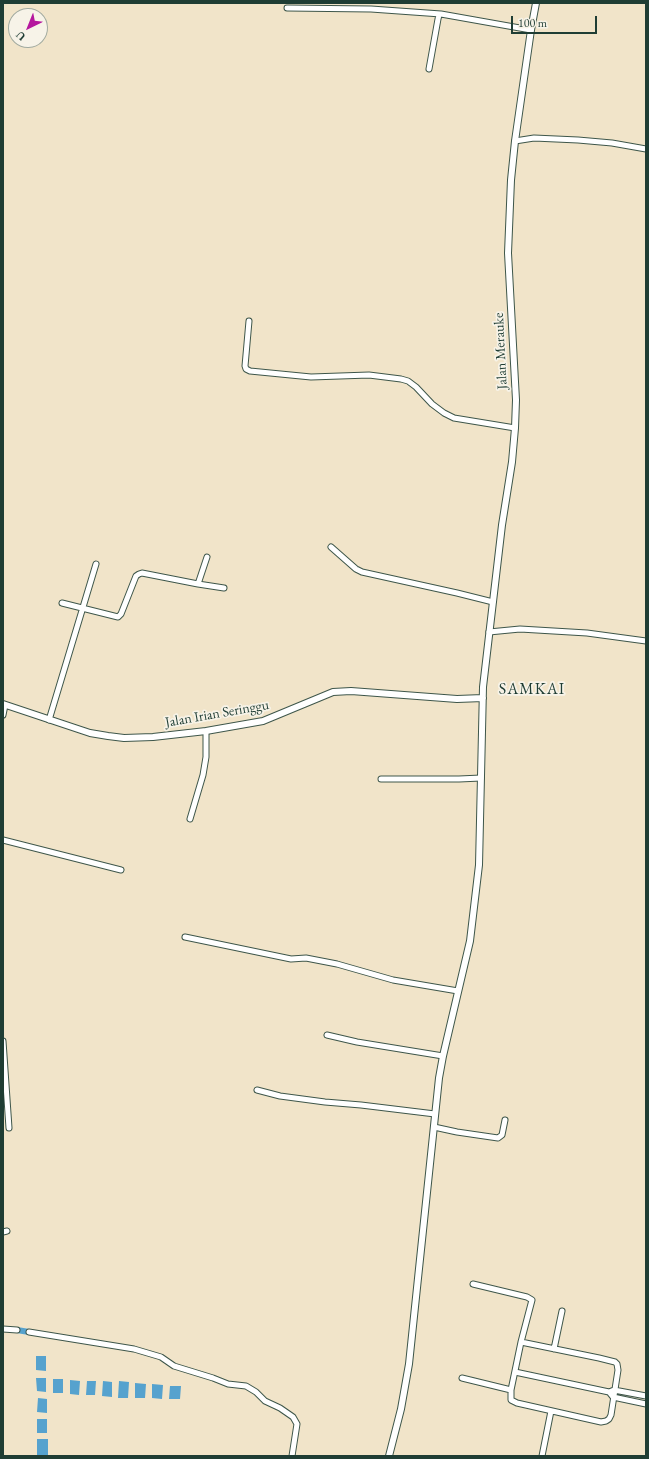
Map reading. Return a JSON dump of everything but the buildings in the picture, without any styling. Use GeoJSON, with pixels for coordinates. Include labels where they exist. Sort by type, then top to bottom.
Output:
{"type":"FeatureCollection","features":[{"type":"Feature","properties":{"kind":"street","name":"Jalan Merauke"},"geometry":{"type":"LineString","coordinates":[[389,1456],[406,1386],[435,1114],[443,1056],[470,941],[479,866],[483,698],[493,602],[512,462],[515,428],[516,400],[508,254],[510,203],[515,141],[536,3]]}},
{"type":"Feature","properties":{"kind":"street"},"geometry":{"type":"LineString","coordinates":[[287,8],[371,9],[441,14],[531,30]]}},
{"type":"Feature","properties":{"kind":"street"},"geometry":{"type":"LineString","coordinates":[[429,69],[438,19],[439,15],[441,14]]}},
{"type":"Feature","properties":{"kind":"street"},"geometry":{"type":"LineString","coordinates":[[515,141],[534,138],[578,140],[612,143],[646,149]]}},
{"type":"Feature","properties":{"kind":"street"},"geometry":{"type":"LineString","coordinates":[[249,321],[245,366],[246,369],[250,371],[311,377],[369,375],[401,379],[408,381],[416,387],[432,404],[454,418],[515,428]]}},
{"type":"Feature","properties":{"kind":"street"},"geometry":{"type":"LineString","coordinates":[[331,547],[356,569],[362,572],[493,602]]}},
{"type":"Feature","properties":{"kind":"street"},"geometry":{"type":"LineString","coordinates":[[198,584],[207,557]]}},
{"type":"Feature","properties":{"kind":"street"},"geometry":{"type":"LineString","coordinates":[[49,720],[96,564]]}},
{"type":"Feature","properties":{"kind":"street"},"geometry":{"type":"LineString","coordinates":[[62,603],[118,617],[121,614],[136,576],[142,573],[224,588]]}},
{"type":"Feature","properties":{"kind":"street"},"geometry":{"type":"LineString","coordinates":[[490,632],[520,629],[587,633],[646,641]]}},
{"type":"Feature","properties":{"kind":"street","name":"Jalan Irian Seringgu"},"geometry":{"type":"LineString","coordinates":[[4,704],[90,733],[124,738],[153,737],[206,731],[263,721],[333,692],[351,691],[457,699],[483,698]]}},
{"type":"Feature","properties":{"kind":"street"},"geometry":{"type":"LineString","coordinates":[[3,714],[4,704]]}},
{"type":"Feature","properties":{"kind":"street"},"geometry":{"type":"LineString","coordinates":[[190,819],[205,762],[207,749],[206,731]]}},
{"type":"Feature","properties":{"kind":"street"},"geometry":{"type":"LineString","coordinates":[[381,779],[481,778]]}},
{"type":"Feature","properties":{"kind":"street"},"geometry":{"type":"LineString","coordinates":[[3,840],[121,870]]}},
{"type":"Feature","properties":{"kind":"street"},"geometry":{"type":"LineString","coordinates":[[185,936],[290,959],[306,958],[337,964],[393,980],[458,991]]}},
{"type":"Feature","properties":{"kind":"street"},"geometry":{"type":"LineString","coordinates":[[326,1035],[357,1042],[443,1056]]}},
{"type":"Feature","properties":{"kind":"street"},"geometry":{"type":"LineString","coordinates":[[3,1041],[9,1128]]}},
{"type":"Feature","properties":{"kind":"street"},"geometry":{"type":"LineString","coordinates":[[257,1090],[280,1096],[325,1102],[361,1104],[435,1114]]}},
{"type":"Feature","properties":{"kind":"street"},"geometry":{"type":"LineString","coordinates":[[434,1127],[498,1138],[502,1135],[505,1120]]}},
{"type":"Feature","properties":{"kind":"street"},"geometry":{"type":"LineString","coordinates":[[473,1284],[530,1298],[532,1302],[521,1342],[511,1390],[510,1398],[513,1402],[601,1422],[606,1421],[611,1415],[613,1397],[612,1391],[618,1370],[615,1362],[521,1342]]}},
{"type":"Feature","properties":{"kind":"street"},"geometry":{"type":"LineString","coordinates":[[554,1349],[562,1311]]}},
{"type":"Feature","properties":{"kind":"street"},"geometry":{"type":"LineString","coordinates":[[3,1329],[17,1330]]}},
{"type":"Feature","properties":{"kind":"street"},"geometry":{"type":"LineString","coordinates":[[29,1332],[134,1349],[161,1357],[174,1366],[228,1384],[246,1386],[256,1392],[265,1401],[280,1408],[293,1417],[297,1424],[292,1456]]}},
{"type":"Feature","properties":{"kind":"street"},"geometry":{"type":"LineString","coordinates":[[515,1372],[612,1391],[646,1396]]}},
{"type":"Feature","properties":{"kind":"street"},"geometry":{"type":"LineString","coordinates":[[462,1378],[511,1390]]}},
{"type":"Feature","properties":{"kind":"street"},"geometry":{"type":"LineString","coordinates":[[613,1397],[646,1404]]}},
{"type":"Feature","properties":{"kind":"street"},"geometry":{"type":"LineString","coordinates":[[542,1456],[551,1411]]}},
{"type":"Feature","properties":{"kind":"water"},"geometry":{"type":"Polygon","coordinates":[[[36,1356],[46,1356],[46,1371],[36,1370],[36,1356]]]}},
{"type":"Feature","properties":{"kind":"water"},"geometry":{"type":"Polygon","coordinates":[[[36,1378],[46,1378],[46,1392],[37,1391],[36,1378]]]}},
{"type":"Feature","properties":{"kind":"water"},"geometry":{"type":"Polygon","coordinates":[[[53,1379],[63,1379],[63,1393],[53,1393],[53,1379]]]}},
{"type":"Feature","properties":{"kind":"water"},"geometry":{"type":"Polygon","coordinates":[[[70,1380],[80,1381],[79,1395],[70,1394],[70,1380]]]}},
{"type":"Feature","properties":{"kind":"water"},"geometry":{"type":"Polygon","coordinates":[[[87,1381],[96,1381],[95,1395],[86,1395],[87,1381]]]}},
{"type":"Feature","properties":{"kind":"water"},"geometry":{"type":"Polygon","coordinates":[[[103,1381],[112,1382],[112,1397],[102,1396],[103,1381]]]}},
{"type":"Feature","properties":{"kind":"water"},"geometry":{"type":"Polygon","coordinates":[[[119,1381],[129,1382],[128,1398],[118,1398],[119,1381]]]}},
{"type":"Feature","properties":{"kind":"water"},"geometry":{"type":"Polygon","coordinates":[[[135,1383],[146,1384],[145,1398],[135,1398],[135,1383]]]}},
{"type":"Feature","properties":{"kind":"water"},"geometry":{"type":"Polygon","coordinates":[[[152,1384],[163,1385],[162,1399],[152,1398],[152,1384]]]}},
{"type":"Feature","properties":{"kind":"water"},"geometry":{"type":"Polygon","coordinates":[[[170,1386],[181,1386],[180,1399],[169,1399],[170,1386]]]}},
{"type":"Feature","properties":{"kind":"water"},"geometry":{"type":"Polygon","coordinates":[[[38,1398],[47,1399],[47,1413],[37,1412],[38,1398]]]}},
{"type":"Feature","properties":{"kind":"water"},"geometry":{"type":"Polygon","coordinates":[[[37,1419],[47,1419],[47,1433],[37,1433],[37,1419]]]}},
{"type":"Feature","properties":{"kind":"water"},"geometry":{"type":"Polygon","coordinates":[[[37,1439],[48,1439],[48,1455],[37,1455],[37,1439]]]}},
{"type":"Feature","properties":{"kind":"waterway"},"geometry":{"type":"LineString","coordinates":[[17,1330],[29,1332]]}},
{"type":"Feature","properties":{"kind":"district","name":"SAMKAI"},"geometry":{"type":"Point","coordinates":[532,690]}}]}
